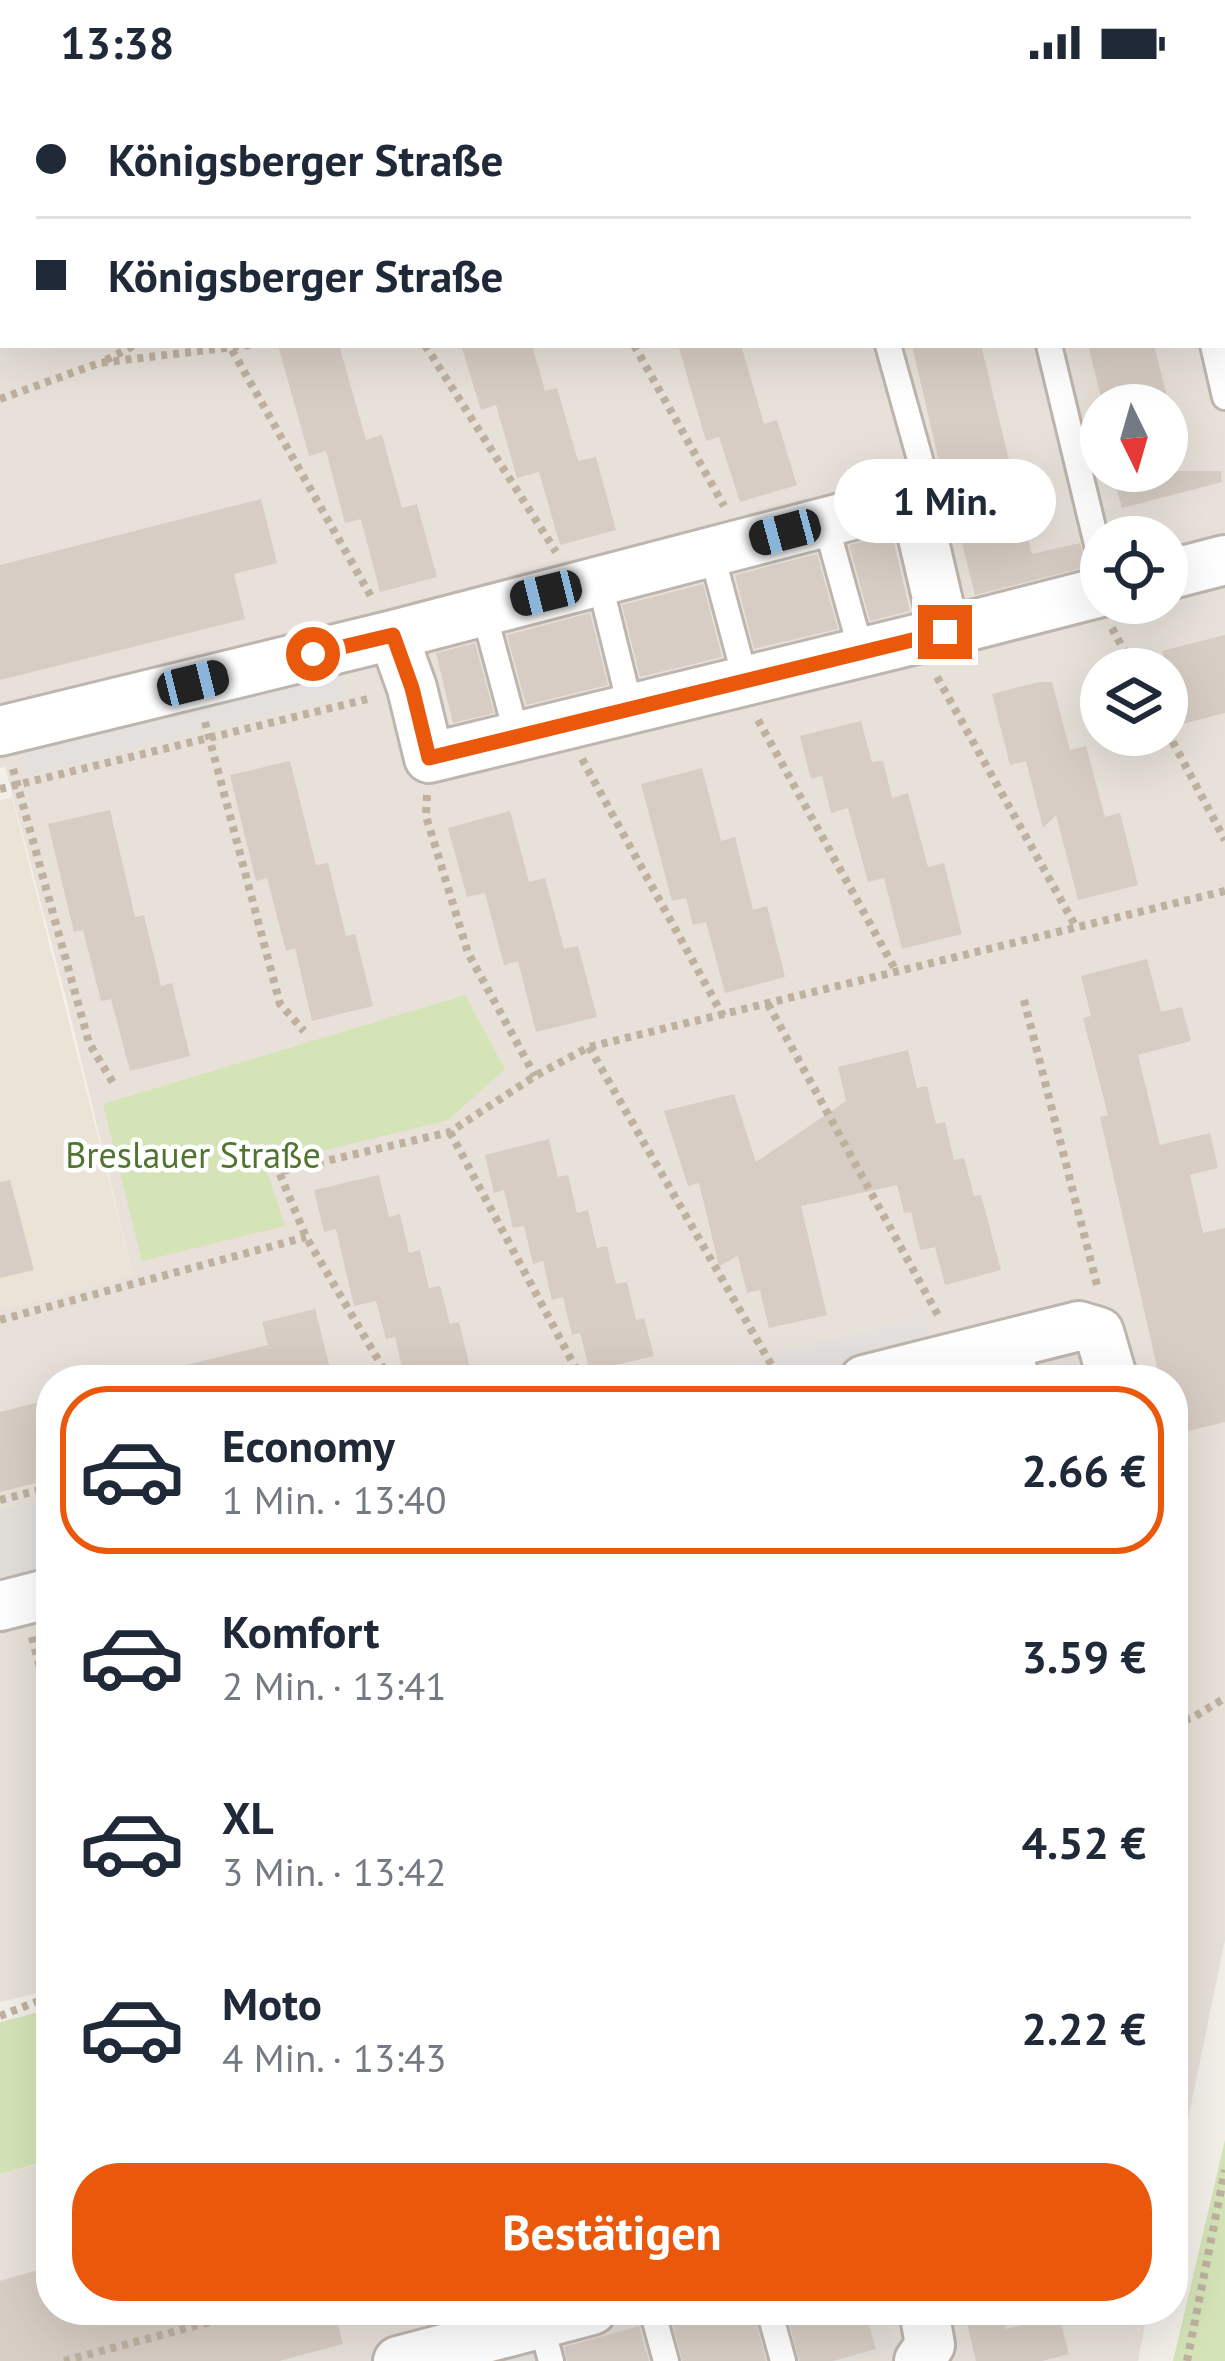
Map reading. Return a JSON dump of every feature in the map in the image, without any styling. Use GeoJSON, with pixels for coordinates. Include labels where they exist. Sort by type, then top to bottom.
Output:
{"type":"FeatureCollection","features":[{"type":"Feature","properties":{"kind":"street"},"geometry":{"type":"LineString","coordinates":[[2,731],[914,499],[930,636]]}},
{"type":"Feature","properties":{"kind":"street"},"geometry":{"type":"LineString","coordinates":[[1188,570],[1225,560]]}},
{"type":"Feature","properties":{"kind":"street"},"geometry":{"type":"LineString","coordinates":[[393,635],[429,758],[930,636],[1080,609]]}},
{"type":"Feature","properties":{"kind":"street"},"geometry":{"type":"LineString","coordinates":[[930,1365],[957,1356],[1022,1360],[1079,1326],[1099,1332],[1109,1365]]}},
{"type":"Feature","properties":{"kind":"street"},"geometry":{"type":"LineString","coordinates":[[417,2359],[546,2343],[571,2325]]}},
{"type":"Feature","properties":{"kind":"street"},"geometry":{"type":"LineString","coordinates":[[919,2361],[930,2345],[927,2325]]}},
{"type":"Feature","properties":{"kind":"lane"},"geometry":{"type":"LineString","coordinates":[[889,348],[921,463],[914,499]]}},
{"type":"Feature","properties":{"kind":"lane"},"geometry":{"type":"LineString","coordinates":[[1050,348],[1090,516]]}},
{"type":"Feature","properties":{"kind":"lane"},"geometry":{"type":"LineString","coordinates":[[1214,348],[1225,397]]}},
{"type":"Feature","properties":{"kind":"lane"},"geometry":{"type":"LineString","coordinates":[[825,521],[862,654]]}},
{"type":"Feature","properties":{"kind":"lane"},"geometry":{"type":"LineString","coordinates":[[728,547],[746,682]]}},
{"type":"Feature","properties":{"kind":"lane"},"geometry":{"type":"LineString","coordinates":[[588,583],[631,710]]}},
{"type":"Feature","properties":{"kind":"lane"},"geometry":{"type":"LineString","coordinates":[[483,609],[517,736]]}},
{"type":"Feature","properties":{"kind":"lane"},"geometry":{"type":"LineString","coordinates":[[656,2325],[666,2361]]}},
{"type":"Feature","properties":{"kind":"lane"},"geometry":{"type":"LineString","coordinates":[[773,2325],[783,2361]]}},
{"type":"Feature","properties":{"kind":"path"},"geometry":{"type":"LineString","coordinates":[[99,363],[107,348]]}},
{"type":"Feature","properties":{"kind":"path"},"geometry":{"type":"LineString","coordinates":[[0,399],[129,348]]}},
{"type":"Feature","properties":{"kind":"path"},"geometry":{"type":"LineString","coordinates":[[99,363],[239,348]]}},
{"type":"Feature","properties":{"kind":"path"},"geometry":{"type":"LineString","coordinates":[[427,348],[588,583]]}},
{"type":"Feature","properties":{"kind":"path"},"geometry":{"type":"LineString","coordinates":[[635,348],[728,547]]}},
{"type":"Feature","properties":{"kind":"path"},"geometry":{"type":"LineString","coordinates":[[232,350],[393,635]]}},
{"type":"Feature","properties":{"kind":"path"},"geometry":{"type":"LineString","coordinates":[[930,636],[1076,927]]}},
{"type":"Feature","properties":{"kind":"path"},"geometry":{"type":"LineString","coordinates":[[746,682],[753,712],[896,971]]}},
{"type":"Feature","properties":{"kind":"path"},"geometry":{"type":"LineString","coordinates":[[193,683],[280,1004],[304,1031]]}},
{"type":"Feature","properties":{"kind":"path"},"geometry":{"type":"LineString","coordinates":[[0,789],[412,688]]}},
{"type":"Feature","properties":{"kind":"path"},"geometry":{"type":"LineString","coordinates":[[564,727],[723,1016]]}},
{"type":"Feature","properties":{"kind":"path"},"geometry":{"type":"LineString","coordinates":[[2,731],[89,1043],[115,1086]]}},
{"type":"Feature","properties":{"kind":"path"},"geometry":{"type":"LineString","coordinates":[[1180,756],[1225,840]]}},
{"type":"Feature","properties":{"kind":"path"},"geometry":{"type":"LineString","coordinates":[[429,758],[426,816],[468,953],[535,1076]]}},
{"type":"Feature","properties":{"kind":"path"},"geometry":{"type":"LineString","coordinates":[[381,1365],[306,1238],[278,1172],[450,1132],[589,1047],[1225,890]]}},
{"type":"Feature","properties":{"kind":"path"},"geometry":{"type":"LineString","coordinates":[[1024,1000],[1098,1290],[1099,1332]]}},
{"type":"Feature","properties":{"kind":"path"},"geometry":{"type":"LineString","coordinates":[[768,1004],[957,1356]]}},
{"type":"Feature","properties":{"kind":"path"},"geometry":{"type":"LineString","coordinates":[[589,1047],[771,1365]]}},
{"type":"Feature","properties":{"kind":"path"},"geometry":{"type":"LineString","coordinates":[[450,1132],[574,1365]]}},
{"type":"Feature","properties":{"kind":"path"},"geometry":{"type":"LineString","coordinates":[[0,1320],[306,1238]]}},
{"type":"Feature","properties":{"kind":"path"},"geometry":{"type":"LineString","coordinates":[[0,1500],[36,1491]]}},
{"type":"Feature","properties":{"kind":"path"},"geometry":{"type":"LineString","coordinates":[[25,1600],[36,1647]]}},
{"type":"Feature","properties":{"kind":"path"},"geometry":{"type":"LineString","coordinates":[[1188,1719],[1225,1699]]}},
{"type":"Feature","properties":{"kind":"path"},"geometry":{"type":"LineString","coordinates":[[0,2016],[36,2002]]}},
{"type":"Feature","properties":{"kind":"path"},"geometry":{"type":"LineString","coordinates":[[1187,2361],[1225,2170]]}},
{"type":"Feature","properties":{"kind":"path"},"geometry":{"type":"LineString","coordinates":[[64,2361],[199,2325]]}},
{"type":"Feature","properties":{"kind":"shaded area"},"geometry":{"type":"Polygon","coordinates":[[[0,348],[1225,348],[1225,1940],[1188,2119],[1188,1365],[36,1365],[36,1994],[0,2002],[0,1310],[133,1275],[5,767],[0,768],[0,348]]]}},
{"type":"Feature","properties":{"kind":"shaded area"},"geometry":{"type":"Polygon","coordinates":[[[337,668],[344,695],[27,774],[20,747],[337,668]]]}},
{"type":"Feature","properties":{"kind":"shaded area"},"geometry":{"type":"Polygon","coordinates":[[[12,797],[133,1275],[0,1310],[0,800],[12,797]]]}},
{"type":"Feature","properties":{"kind":"shaded area"},"geometry":{"type":"Polygon","coordinates":[[[924,1317],[930,1344],[845,1365],[732,1365],[924,1317]]]}},
{"type":"Feature","properties":{"kind":"shaded area"},"geometry":{"type":"Polygon","coordinates":[[[1089,1339],[1096,1365],[990,1365],[1089,1339]]]}},
{"type":"Feature","properties":{"kind":"shaded area"},"geometry":{"type":"Polygon","coordinates":[[[36,1501],[36,1579],[0,1588],[0,1510],[36,1501]]]}},
{"type":"Feature","properties":{"kind":"shaded area"},"geometry":{"type":"Polygon","coordinates":[[[36,2165],[36,2325],[1145,2325],[1138,2361],[0,2361],[0,2174],[36,2165]]]}},
{"type":"Feature","properties":{"kind":"shaded area"},"geometry":{"type":"Polygon","coordinates":[[[624,2325],[889,2325],[896,2349],[852,2361],[494,2361],[624,2325]]]}},
{"type":"Feature","properties":{"kind":"green space","name":"Breslauer Straße"},"geometry":{"type":"Polygon","coordinates":[[[465,995],[505,1069],[448,1120],[265,1165],[285,1226],[142,1261],[103,1104],[465,995]]]}},
{"type":"Feature","properties":{"kind":"green space"},"geometry":{"type":"Polygon","coordinates":[[[36,2013],[36,2164],[0,2174],[0,2022],[36,2013]]]}},
{"type":"Feature","properties":{"kind":"green space"},"geometry":{"type":"Polygon","coordinates":[[[1225,2140],[1225,2361],[1173,2361],[1181,2325],[1188,2325],[1188,2297],[1225,2140]]]}},
{"type":"Feature","properties":{"kind":"building"},"geometry":{"type":"Polygon","coordinates":[[[279,348],[340,348],[366,440],[382,435],[402,508],[417,504],[437,577],[380,592],[361,519],[345,523],[326,451],[309,456],[279,348]]]}},
{"type":"Feature","properties":{"kind":"building"},"geometry":{"type":"Polygon","coordinates":[[[462,348],[533,348],[545,391],[557,388],[578,461],[596,457],[616,530],[560,545],[539,472],[517,478],[496,405],[481,410],[462,348]]]}},
{"type":"Feature","properties":{"kind":"building"},"geometry":{"type":"Polygon","coordinates":[[[679,348],[742,348],[764,424],[777,420],[797,485],[740,502],[719,437],[706,441],[679,348]]]}},
{"type":"Feature","properties":{"kind":"building"},"geometry":{"type":"Polygon","coordinates":[[[913,348],[982,348],[1032,554],[1080,543],[1080,569],[975,595],[962,543],[958,544],[913,348]]]}},
{"type":"Feature","properties":{"kind":"building"},"geometry":{"type":"Polygon","coordinates":[[[1089,348],[1155,348],[1164,384],[1098,384],[1089,348]]]}},
{"type":"Feature","properties":{"kind":"building"},"geometry":{"type":"Polygon","coordinates":[[[1188,471],[1221,471],[1222,482],[1188,491],[1188,471]]]}},
{"type":"Feature","properties":{"kind":"building"},"geometry":{"type":"Polygon","coordinates":[[[1118,492],[1184,492],[1122,508],[1118,492]]]}},
{"type":"Feature","properties":{"kind":"building"},"geometry":{"type":"Polygon","coordinates":[[[261,499],[277,563],[234,574],[245,619],[0,680],[0,565],[261,499]]]}},
{"type":"Feature","properties":{"kind":"building"},"geometry":{"type":"Polygon","coordinates":[[[892,534],[910,611],[870,621],[849,545],[892,534]]]}},
{"type":"Feature","properties":{"kind":"building"},"geometry":{"type":"Polygon","coordinates":[[[817,554],[838,629],[754,649],[735,575],[817,554]]]}},
{"type":"Feature","properties":{"kind":"building"},"geometry":{"type":"Polygon","coordinates":[[[703,584],[722,657],[640,677],[622,605],[703,584]]]}},
{"type":"Feature","properties":{"kind":"building"},"geometry":{"type":"Polygon","coordinates":[[[590,613],[608,685],[526,705],[507,635],[590,613]]]}},
{"type":"Feature","properties":{"kind":"building"},"geometry":{"type":"Polygon","coordinates":[[[1225,635],[1225,713],[1188,722],[1188,648],[1174,648],[1225,635]]]}},
{"type":"Feature","properties":{"kind":"building"},"geometry":{"type":"Polygon","coordinates":[[[475,643],[494,713],[453,723],[436,653],[475,643]]]}},
{"type":"Feature","properties":{"kind":"building"},"geometry":{"type":"Polygon","coordinates":[[[1052,682],[1070,750],[1080,748],[1080,756],[1089,756],[1105,817],[1120,813],[1138,885],[1078,900],[1056,815],[1043,828],[1026,761],[1010,765],[992,694],[1052,682]]]}},
{"type":"Feature","properties":{"kind":"building"},"geometry":{"type":"Polygon","coordinates":[[[861,721],[872,762],[883,761],[892,798],[908,793],[928,867],[944,863],[962,934],[902,949],[884,878],[868,882],[848,808],[831,813],[822,776],[811,779],[800,736],[861,721]]]}},
{"type":"Feature","properties":{"kind":"building"},"geometry":{"type":"Polygon","coordinates":[[[290,761],[316,865],[328,863],[346,936],[355,934],[373,1006],[312,1021],[295,948],[286,951],[267,878],[256,881],[230,775],[290,761]]]}},
{"type":"Feature","properties":{"kind":"building"},"geometry":{"type":"Polygon","coordinates":[[[702,768],[721,841],[735,837],[753,910],[767,906],[785,977],[725,993],[706,922],[693,925],[686,898],[672,901],[641,784],[702,768]]]}},
{"type":"Feature","properties":{"kind":"building"},"geometry":{"type":"Polygon","coordinates":[[[110,810],[135,917],[144,915],[161,986],[172,983],[190,1056],[130,1071],[111,999],[101,1001],[83,930],[74,932],[48,824],[110,810]]]}},
{"type":"Feature","properties":{"kind":"building"},"geometry":{"type":"Polygon","coordinates":[[[510,811],[529,882],[545,878],[564,949],[578,946],[597,1017],[536,1032],[518,961],[504,965],[485,893],[467,897],[448,828],[510,811]]]}},
{"type":"Feature","properties":{"kind":"building"},"geometry":{"type":"Polygon","coordinates":[[[1147,959],[1161,1012],[1182,1007],[1191,1041],[1138,1055],[1160,1145],[1210,1133],[1218,1168],[1190,1175],[1203,1233],[1225,1228],[1225,1422],[1188,1431],[1188,1365],[1157,1365],[1100,1117],[1108,1115],[1083,1018],[1091,1016],[1081,976],[1147,959]]]}},
{"type":"Feature","properties":{"kind":"building"},"geometry":{"type":"Polygon","coordinates":[[[908,1050],[917,1088],[927,1086],[936,1124],[945,1122],[954,1160],[964,1158],[974,1196],[981,1195],[1001,1270],[945,1285],[935,1247],[920,1250],[911,1212],[904,1213],[897,1185],[801,1206],[827,1315],[769,1328],[760,1290],[747,1293],[738,1256],[719,1266],[699,1183],[688,1186],[664,1111],[734,1094],[756,1162],[846,1101],[838,1067],[908,1050]]]}},
{"type":"Feature","properties":{"kind":"building"},"geometry":{"type":"Polygon","coordinates":[[[549,1139],[558,1177],[568,1175],[577,1213],[588,1210],[597,1248],[607,1246],[616,1284],[627,1282],[636,1320],[644,1318],[654,1356],[616,1365],[588,1365],[580,1333],[572,1335],[563,1297],[552,1300],[543,1261],[533,1264],[524,1226],[513,1228],[504,1190],[494,1193],[485,1155],[549,1139]]]}},
{"type":"Feature","properties":{"kind":"building"},"geometry":{"type":"Polygon","coordinates":[[[379,1175],[389,1217],[400,1214],[409,1253],[420,1250],[429,1288],[440,1286],[450,1324],[459,1322],[469,1365],[402,1365],[395,1337],[386,1339],[376,1301],[354,1306],[336,1229],[324,1232],[314,1190],[379,1175]]]}},
{"type":"Feature","properties":{"kind":"building"},"geometry":{"type":"Polygon","coordinates":[[[10,1180],[34,1270],[0,1278],[0,1182],[10,1180]]]}},
{"type":"Feature","properties":{"kind":"building"},"geometry":{"type":"Polygon","coordinates":[[[315,1309],[329,1365],[186,1365],[268,1345],[262,1322],[315,1309]]]}},
{"type":"Feature","properties":{"kind":"building"},"geometry":{"type":"Polygon","coordinates":[[[36,1403],[36,1483],[0,1492],[0,1412],[36,1403]]]}},
{"type":"Feature","properties":{"kind":"building"},"geometry":{"type":"Polygon","coordinates":[[[36,2270],[36,2325],[338,2325],[343,2344],[279,2361],[0,2361],[0,2281],[36,2270]]]}},
{"type":"Feature","properties":{"kind":"building"},"geometry":{"type":"Polygon","coordinates":[[[673,2325],[757,2325],[766,2361],[682,2361],[673,2325]]]}},
{"type":"Feature","properties":{"kind":"building"},"geometry":{"type":"Polygon","coordinates":[[[790,2325],[869,2325],[876,2349],[833,2361],[799,2361],[790,2325]]]}},
{"type":"Feature","properties":{"kind":"building"},"geometry":{"type":"Polygon","coordinates":[[[968,2325],[1005,2325],[1006,2329],[1061,2325],[1069,2354],[1042,2361],[976,2361],[968,2325]]]}},
{"type":"Feature","properties":{"kind":"building"},"geometry":{"type":"Polygon","coordinates":[[[639,2326],[649,2361],[567,2361],[564,2347],[639,2326]]]}},
{"type":"Feature","properties":{"kind":"route"},"geometry":{"type":"LineString","coordinates":[[313,654],[393,635],[429,758],[945,632]]}}]}
